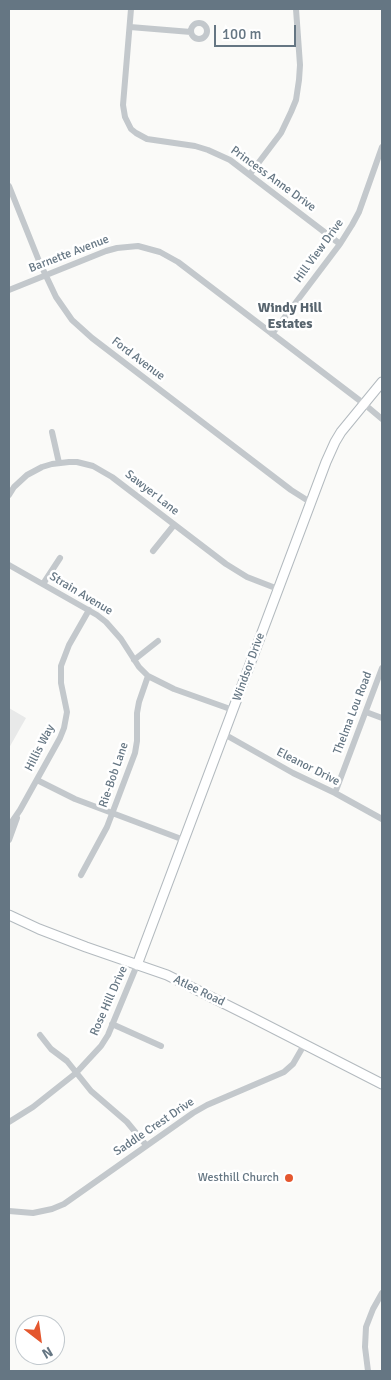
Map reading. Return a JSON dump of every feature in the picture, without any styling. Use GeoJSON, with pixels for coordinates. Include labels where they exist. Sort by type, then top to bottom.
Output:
{"type":"FeatureCollection","features":[{"type":"Feature","properties":{"kind":"street","name":"Princess Anne Drive"},"geometry":{"type":"LineString","coordinates":[[131,9],[123,105],[125,117],[131,129],[147,139],[182,143],[208,150],[230,160],[340,244]]}},
{"type":"Feature","properties":{"kind":"street"},"geometry":{"type":"LineString","coordinates":[[250,174],[280,133],[292,112],[296,100],[300,80],[296,9]]}},
{"type":"Feature","properties":{"kind":"street"},"geometry":{"type":"LineString","coordinates":[[130,26],[191,32]]}},
{"type":"Feature","properties":{"kind":"street","name":"Hill View Drive"},"geometry":{"type":"LineString","coordinates":[[272,334],[340,244],[352,225],[359,212],[382,147]]}},
{"type":"Feature","properties":{"kind":"street","name":"Ford Avenue"},"geometry":{"type":"LineString","coordinates":[[9,186],[56,297],[63,309],[82,329],[291,490],[310,502]]}},
{"type":"Feature","properties":{"kind":"street","name":"Barnette Avenue"},"geometry":{"type":"LineString","coordinates":[[9,290],[111,249],[138,246],[149,248],[178,262],[382,419]]}},
{"type":"Feature","properties":{"kind":"street","name":"Windsor Drive"},"geometry":{"type":"LineString","coordinates":[[137,965],[310,502],[335,442],[348,422],[382,382]]}},
{"type":"Feature","properties":{"kind":"street"},"geometry":{"type":"LineString","coordinates":[[52,432],[59,463]]}},
{"type":"Feature","properties":{"kind":"street","name":"Sawyer Lane"},"geometry":{"type":"LineString","coordinates":[[9,495],[27,474],[42,467],[59,463],[78,462],[94,466],[238,572],[278,589]]}},
{"type":"Feature","properties":{"kind":"street"},"geometry":{"type":"LineString","coordinates":[[153,551],[174,524]]}},
{"type":"Feature","properties":{"kind":"street"},"geometry":{"type":"LineString","coordinates":[[42,584],[60,558]]}},
{"type":"Feature","properties":{"kind":"street","name":"Strain Avenue"},"geometry":{"type":"LineString","coordinates":[[9,565],[89,610],[106,622],[114,630],[138,667],[148,676],[174,689],[233,710]]}},
{"type":"Feature","properties":{"kind":"street","name":"Hillis Way"},"geometry":{"type":"LineString","coordinates":[[9,826],[37,780],[64,728],[67,712],[61,683],[61,666],[69,645],[89,610]]}},
{"type":"Feature","properties":{"kind":"street"},"geometry":{"type":"LineString","coordinates":[[134,660],[158,641]]}},
{"type":"Feature","properties":{"kind":"street","name":"Thelma Lou Road"},"geometry":{"type":"LineString","coordinates":[[335,793],[382,668]]}},
{"type":"Feature","properties":{"kind":"street","name":"Rie-Bob Lane"},"geometry":{"type":"LineString","coordinates":[[81,875],[107,827],[136,749],[137,713],[148,676]]}},
{"type":"Feature","properties":{"kind":"street"},"geometry":{"type":"LineString","coordinates":[[366,712],[382,718]]}},
{"type":"Feature","properties":{"kind":"street","name":"Eleanor Drive"},"geometry":{"type":"LineString","coordinates":[[224,734],[293,774],[335,793],[382,819]]}},
{"type":"Feature","properties":{"kind":"street"},"geometry":{"type":"LineString","coordinates":[[37,780],[75,799],[184,840]]}},
{"type":"Feature","properties":{"kind":"street","name":"Hillis Way"},"geometry":{"type":"LineString","coordinates":[[9,840],[20,810]]}},
{"type":"Feature","properties":{"kind":"street","name":"Atlee Road"},"geometry":{"type":"LineString","coordinates":[[9,915],[86,947],[167,975],[382,1084]]}},
{"type":"Feature","properties":{"kind":"street","name":"Rose Hill Drive"},"geometry":{"type":"LineString","coordinates":[[9,1122],[76,1073],[101,1046],[108,1035],[137,965]]}},
{"type":"Feature","properties":{"kind":"street"},"geometry":{"type":"LineString","coordinates":[[112,1024],[161,1046]]}},
{"type":"Feature","properties":{"kind":"street"},"geometry":{"type":"LineString","coordinates":[[40,1035],[51,1049],[67,1061],[92,1091],[127,1122],[146,1146]]}},
{"type":"Feature","properties":{"kind":"street","name":"Saddle Crest Drive"},"geometry":{"type":"LineString","coordinates":[[9,1211],[33,1213],[64,1204],[193,1113],[207,1105],[284,1072],[293,1064],[304,1045]]}},
{"type":"Feature","properties":{"kind":"street"},"geometry":{"type":"LineString","coordinates":[[368,1371],[365,1347],[366,1326],[372,1309],[382,1293]]}},
{"type":"Feature","properties":{"kind":"shaded area"},"geometry":{"type":"Polygon","coordinates":[[[9,708],[26,718],[9,748],[9,708]]]}},
{"type":"Feature","properties":{"kind":"place","name":"Westhill Church"},"geometry":{"type":"Point","coordinates":[289,1178]}},
{"type":"Feature","properties":{"kind":"district","name":"Windy Hill Estates"},"geometry":{"type":"Point","coordinates":[290,316]}}]}
